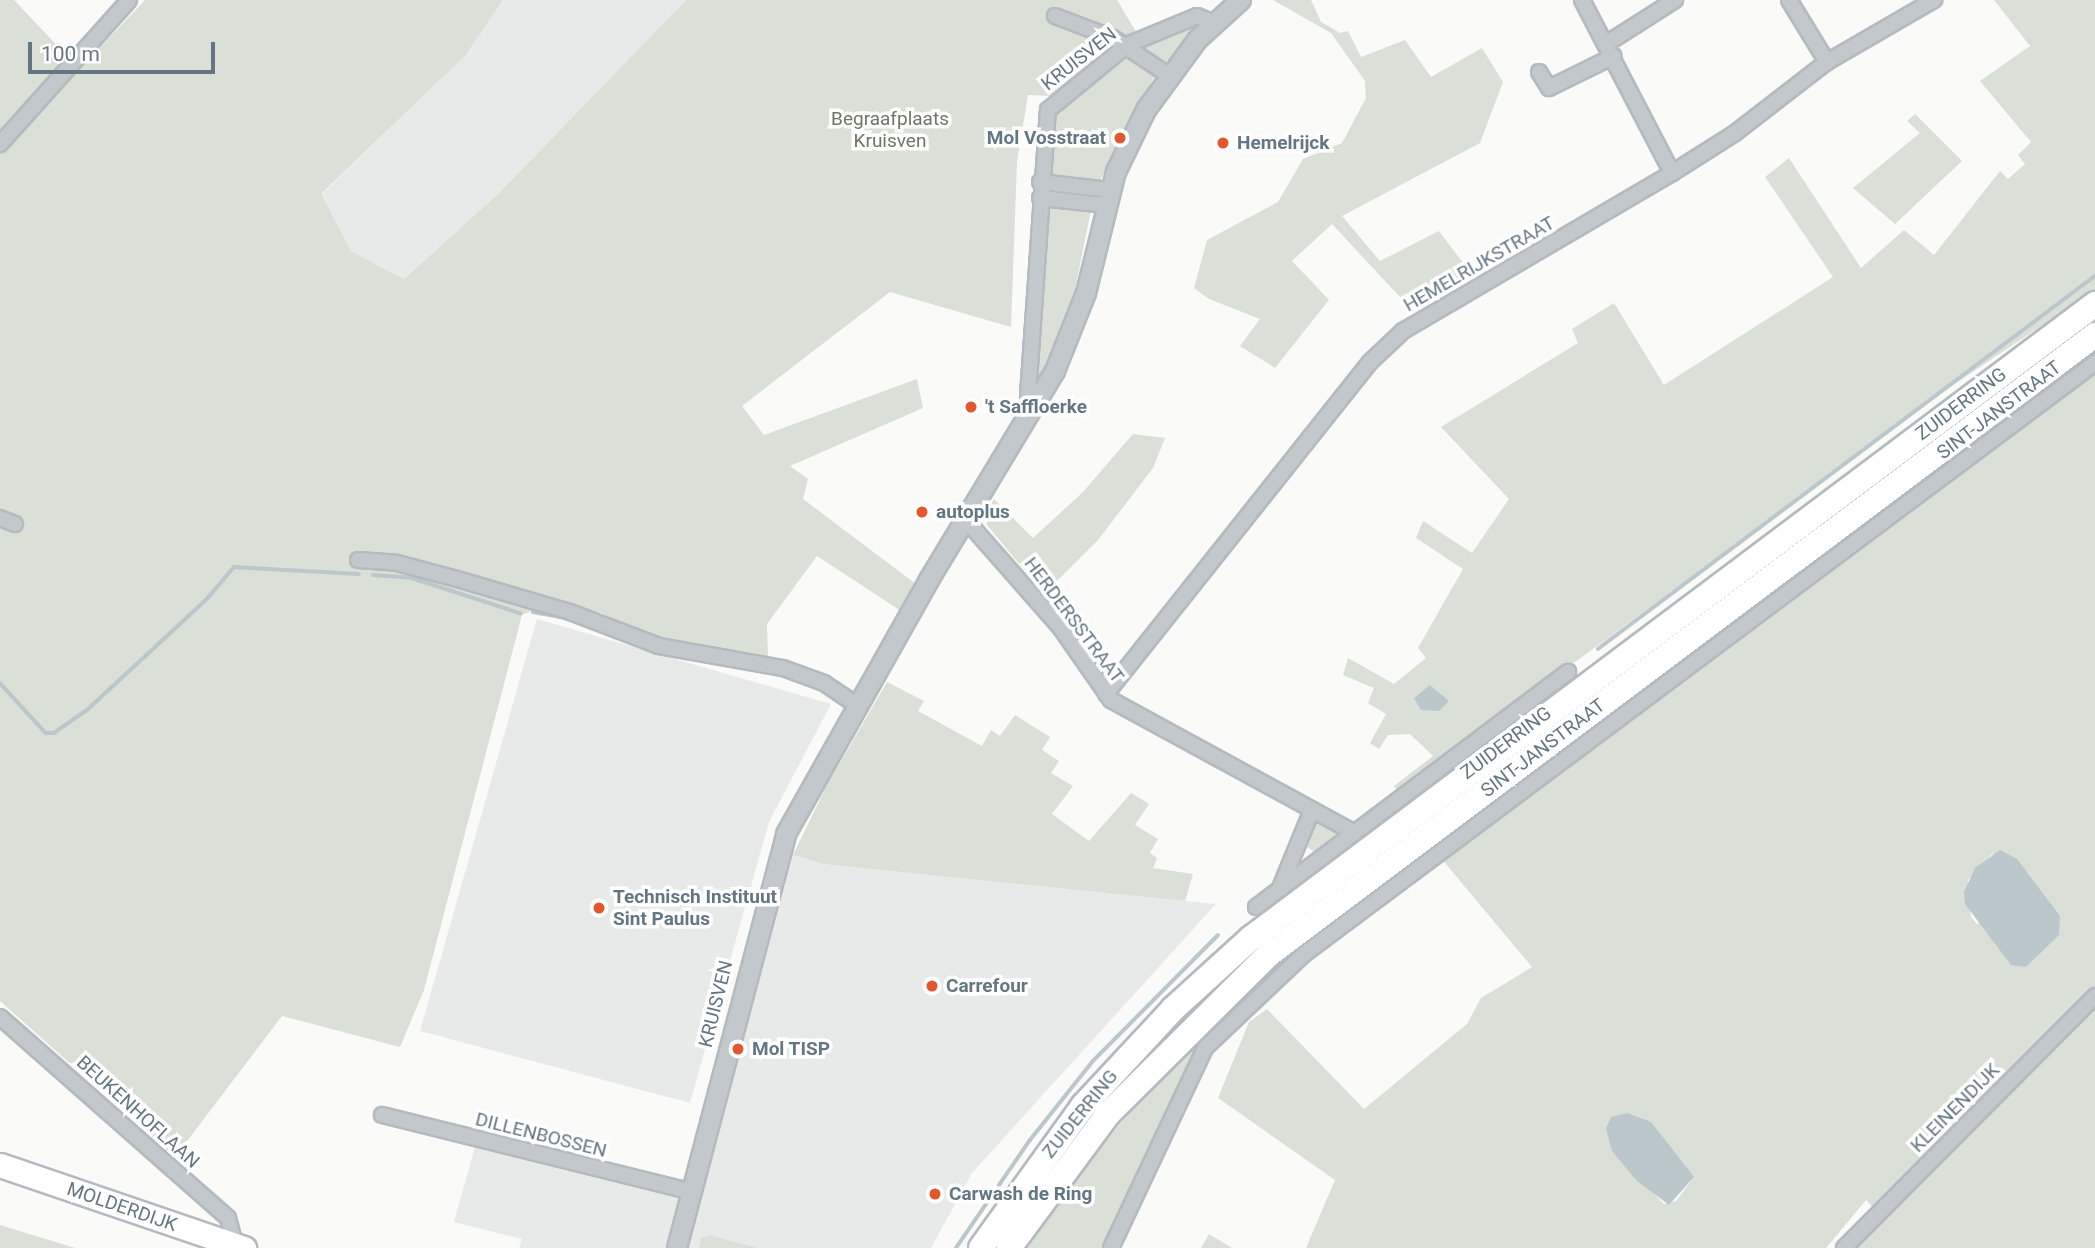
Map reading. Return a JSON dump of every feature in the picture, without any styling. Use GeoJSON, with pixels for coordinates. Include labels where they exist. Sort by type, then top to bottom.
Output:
{"type":"FeatureCollection","features":[{"type":"Feature","properties":{"kind":"highway","name":"ZUIDERRING"},"geometry":{"type":"LineString","coordinates":[[981,1248],[1083,1106],[1173,1009],[1251,938],[2095,304]]}},
{"type":"Feature","properties":{"kind":"highway","name":"ZUIDERRING"},"geometry":{"type":"LineString","coordinates":[[1009,1248],[1109,1113],[1268,955],[2095,335]]}},
{"type":"Feature","properties":{"kind":"main road","name":"MOLDERDIJK"},"geometry":{"type":"LineString","coordinates":[[0,1165],[240,1246]]}},
{"type":"Feature","properties":{"kind":"street"},"geometry":{"type":"LineString","coordinates":[[0,144],[129,0]]}},
{"type":"Feature","properties":{"kind":"street"},"geometry":{"type":"LineString","coordinates":[[1214,23],[1241,0]]}},
{"type":"Feature","properties":{"kind":"street"},"geometry":{"type":"LineString","coordinates":[[1582,0],[1672,173]]}},
{"type":"Feature","properties":{"kind":"street"},"geometry":{"type":"LineString","coordinates":[[1539,72],[1549,88],[1610,50],[1675,0]]}},
{"type":"Feature","properties":{"kind":"street"},"geometry":{"type":"LineString","coordinates":[[1789,0],[1827,62]]}},
{"type":"Feature","properties":{"kind":"street","name":"HEMELRIJKSTRAAT"},"geometry":{"type":"LineString","coordinates":[[1106,694],[1370,362],[1403,331],[1672,173],[1735,133],[1827,62],[1934,0]]}},
{"type":"Feature","properties":{"kind":"street"},"geometry":{"type":"LineString","coordinates":[[1055,16],[1127,45],[1168,75]]}},
{"type":"Feature","properties":{"kind":"street","name":"KRUISVEN"},"geometry":{"type":"LineString","coordinates":[[677,1248],[778,856],[794,816],[965,519],[1034,409],[1074,330],[1107,198],[1131,137],[1168,75],[1214,23],[1197,16],[1127,45],[1048,110],[1040,182],[1028,395],[1034,409]]}},
{"type":"Feature","properties":{"kind":"street"},"geometry":{"type":"LineString","coordinates":[[1040,182],[1107,198]]}},
{"type":"Feature","properties":{"kind":"street"},"geometry":{"type":"LineString","coordinates":[[1040,198],[1107,198]]}},
{"type":"Feature","properties":{"kind":"street","name":"SINT-JANSTRAAT"},"geometry":{"type":"LineString","coordinates":[[1111,1248],[1205,1048],[1303,956],[2095,363]]}},
{"type":"Feature","properties":{"kind":"street"},"geometry":{"type":"LineString","coordinates":[[0,518],[15,524]]}},
{"type":"Feature","properties":{"kind":"street","name":"HERDERSSTRAAT"},"geometry":{"type":"LineString","coordinates":[[965,519],[1060,627],[1106,694],[1353,832]]}},
{"type":"Feature","properties":{"kind":"street"},"geometry":{"type":"LineString","coordinates":[[358,560],[397,563],[477,584],[570,612],[659,646],[794,671],[857,705]]}},
{"type":"Feature","properties":{"kind":"street"},"geometry":{"type":"LineString","coordinates":[[1256,907],[1568,672]]}},
{"type":"Feature","properties":{"kind":"street"},"geometry":{"type":"LineString","coordinates":[[1280,887],[1312,810]]}},
{"type":"Feature","properties":{"kind":"street","name":"KLEINENDIJK"},"geometry":{"type":"LineString","coordinates":[[1844,1248],[2095,996]]}},
{"type":"Feature","properties":{"kind":"street","name":"BEUKENHOFLAAN"},"geometry":{"type":"LineString","coordinates":[[0,1017],[228,1218],[240,1246]]}},
{"type":"Feature","properties":{"kind":"street","name":"DILLENBOSSEN"},"geometry":{"type":"LineString","coordinates":[[382,1115],[690,1191]]}},
{"type":"Feature","properties":{"kind":"shaded area"},"geometry":{"type":"Polygon","coordinates":[[[503,0],[686,0],[497,195],[404,279],[351,251],[321,195],[465,56],[503,0]]]}},
{"type":"Feature","properties":{"kind":"shaded area","name":"Technisch Instituut Sint Paulus"},"geometry":{"type":"Polygon","coordinates":[[[537,619],[831,704],[769,822],[690,1103],[420,1031],[537,619]]]}},
{"type":"Feature","properties":{"kind":"shaded area"},"geometry":{"type":"Polygon","coordinates":[[[1430,685],[1449,701],[1439,711],[1421,710],[1414,698],[1430,685]]]}},
{"type":"Feature","properties":{"kind":"shaded area"},"geometry":{"type":"Polygon","coordinates":[[[2000,850],[2017,859],[2060,916],[2059,935],[2026,967],[2011,965],[1965,904],[1964,892],[1975,868],[2000,850]]]}},
{"type":"Feature","properties":{"kind":"shaded area"},"geometry":{"type":"Polygon","coordinates":[[[793,855],[823,864],[1216,904],[972,1173],[931,1248],[519,1248],[522,1239],[454,1222],[475,1147],[700,1203],[793,855]]]}},
{"type":"Feature","properties":{"kind":"shaded area"},"geometry":{"type":"Polygon","coordinates":[[[1627,1113],[1651,1122],[1694,1177],[1669,1205],[1637,1181],[1612,1151],[1606,1128],[1611,1117],[1627,1113]]]}},
{"type":"Feature","properties":{"kind":"green space"},"geometry":{"type":"Polygon","coordinates":[[[0,0],[14,0],[68,57],[0,130],[0,0]]]}},
{"type":"Feature","properties":{"kind":"green space","name":"Begraafplaats Kruisven"},"geometry":{"type":"Polygon","coordinates":[[[145,0],[503,0],[465,56],[321,194],[351,251],[404,279],[497,195],[686,0],[1117,0],[1138,35],[1052,96],[1028,95],[1017,162],[1011,327],[890,292],[742,406],[764,435],[917,379],[923,408],[790,466],[808,479],[803,499],[916,584],[901,611],[817,556],[767,624],[768,657],[648,636],[601,613],[552,602],[522,615],[424,990],[400,1047],[282,1016],[175,1157],[0,1001],[0,153],[145,0]]]}},
{"type":"Feature","properties":{"kind":"green space"},"geometry":{"type":"Polygon","coordinates":[[[1273,0],[1311,0],[1321,22],[1340,33],[1348,31],[1361,57],[1405,40],[1431,77],[1482,48],[1503,82],[1480,143],[1342,216],[1380,261],[1439,231],[1473,276],[1413,311],[1332,224],[1292,261],[1329,300],[1275,368],[1240,346],[1260,319],[1209,299],[1194,288],[1207,240],[1278,202],[1303,159],[1342,143],[1366,98],[1365,81],[1331,33],[1273,0]]]}},
{"type":"Feature","properties":{"kind":"green space"},"geometry":{"type":"Polygon","coordinates":[[[1994,0],[2095,0],[2095,290],[1953,385],[1398,792],[1394,786],[1433,756],[1410,734],[1388,735],[1379,749],[1370,743],[1386,714],[1368,703],[1374,688],[1343,675],[1348,658],[1394,684],[1426,658],[1418,648],[1463,569],[1416,538],[1423,521],[1472,553],[1509,499],[1441,427],[1578,343],[1572,329],[1614,303],[1664,385],[1833,277],[1765,177],[1789,158],[1861,268],[1904,230],[1934,255],[2000,171],[2008,179],[2025,164],[2018,155],[2031,142],[1980,81],[2030,46],[1994,0]]]}},
{"type":"Feature","properties":{"kind":"green space"},"geometry":{"type":"Polygon","coordinates":[[[1186,26],[1193,26],[1193,33],[1156,73],[1100,181],[1048,174],[1058,107],[1142,47],[1186,26]]]}},
{"type":"Feature","properties":{"kind":"green space"},"geometry":{"type":"Polygon","coordinates":[[[1915,114],[1962,161],[1895,224],[1853,188],[1920,133],[1907,121],[1915,114]]]}},
{"type":"Feature","properties":{"kind":"green space"},"geometry":{"type":"Polygon","coordinates":[[[1045,205],[1091,210],[1073,300],[1050,366],[1039,382],[1033,376],[1045,205]]]}},
{"type":"Feature","properties":{"kind":"green space"},"geometry":{"type":"Polygon","coordinates":[[[2095,371],[2095,1248],[1857,1248],[1885,1220],[1866,1200],[1826,1248],[1306,1248],[1335,1180],[1218,1098],[1249,1022],[1267,1009],[1364,1109],[1467,1024],[1481,998],[1532,967],[1440,857],[2095,371]],[[1993,853],[1968,880],[1971,917],[1978,925],[1993,853]],[[1612,1151],[1664,1204],[1676,1201],[1694,1177],[1612,1151]]]}},
{"type":"Feature","properties":{"kind":"green space"},"geometry":{"type":"Polygon","coordinates":[[[1133,434],[1165,438],[1153,468],[1098,540],[1044,594],[987,525],[986,513],[994,499],[1033,538],[1083,492],[1133,434]]]}},
{"type":"Feature","properties":{"kind":"green space"},"geometry":{"type":"Polygon","coordinates":[[[887,682],[924,701],[918,711],[982,746],[991,730],[1000,736],[1015,715],[1050,737],[1042,750],[1059,761],[1051,773],[1073,786],[1052,814],[1089,841],[1131,793],[1149,804],[1135,825],[1158,839],[1150,853],[1157,858],[1153,868],[1193,874],[1185,901],[823,864],[793,855],[826,787],[887,682]]]}},
{"type":"Feature","properties":{"kind":"green space"},"geometry":{"type":"Polygon","coordinates":[[[1321,818],[1336,828],[1337,840],[1318,855],[1305,845],[1313,821],[1321,818]]]}},
{"type":"Feature","properties":{"kind":"green space"},"geometry":{"type":"Polygon","coordinates":[[[1186,1044],[1195,1052],[1103,1248],[1028,1248],[1076,1177],[1186,1044]]]}},
{"type":"Feature","properties":{"kind":"green space"},"geometry":{"type":"Polygon","coordinates":[[[0,1225],[75,1248],[0,1248],[0,1225]]]}},
{"type":"Feature","properties":{"kind":"green space"},"geometry":{"type":"Polygon","coordinates":[[[1209,1234],[1232,1248],[1201,1248],[1209,1234]]]}},
{"type":"Feature","properties":{"kind":"green space"},"geometry":{"type":"Polygon","coordinates":[[[709,1235],[757,1248],[699,1248],[701,1238],[709,1235]]]}},
{"type":"Feature","properties":{"kind":"waterway"},"geometry":{"type":"LineString","coordinates":[[1598,649],[2095,276]]}},
{"type":"Feature","properties":{"kind":"waterway"},"geometry":{"type":"LineString","coordinates":[[0,683],[46,733],[54,733],[86,711],[207,599],[234,567],[359,574]]}},
{"type":"Feature","properties":{"kind":"waterway"},"geometry":{"type":"LineString","coordinates":[[373,575],[412,578],[520,613]]}},
{"type":"Feature","properties":{"kind":"waterway"},"geometry":{"type":"LineString","coordinates":[[533,612],[561,617]]}},
{"type":"Feature","properties":{"kind":"waterway"},"geometry":{"type":"LineString","coordinates":[[956,1248],[1030,1140],[1093,1061],[1218,935]]}},
{"type":"Feature","properties":{"kind":"place","name":"Mol Vosstraat"},"geometry":{"type":"Point","coordinates":[1120,138]}},
{"type":"Feature","properties":{"kind":"place","name":"Hemelrijck"},"geometry":{"type":"Point","coordinates":[1223,143]}},
{"type":"Feature","properties":{"kind":"place","name":"'t Saffloerke"},"geometry":{"type":"Point","coordinates":[971,407]}},
{"type":"Feature","properties":{"kind":"place","name":"autoplus"},"geometry":{"type":"Point","coordinates":[922,512]}},
{"type":"Feature","properties":{"kind":"place","name":"Technisch Instituut Sint Paulus"},"geometry":{"type":"Point","coordinates":[599,908]}},
{"type":"Feature","properties":{"kind":"place","name":"Carrefour"},"geometry":{"type":"Point","coordinates":[932,986]}},
{"type":"Feature","properties":{"kind":"place","name":"Mol TISP"},"geometry":{"type":"Point","coordinates":[738,1049]}},
{"type":"Feature","properties":{"kind":"place","name":"Carwash de Ring"},"geometry":{"type":"Point","coordinates":[935,1194]}}]}
